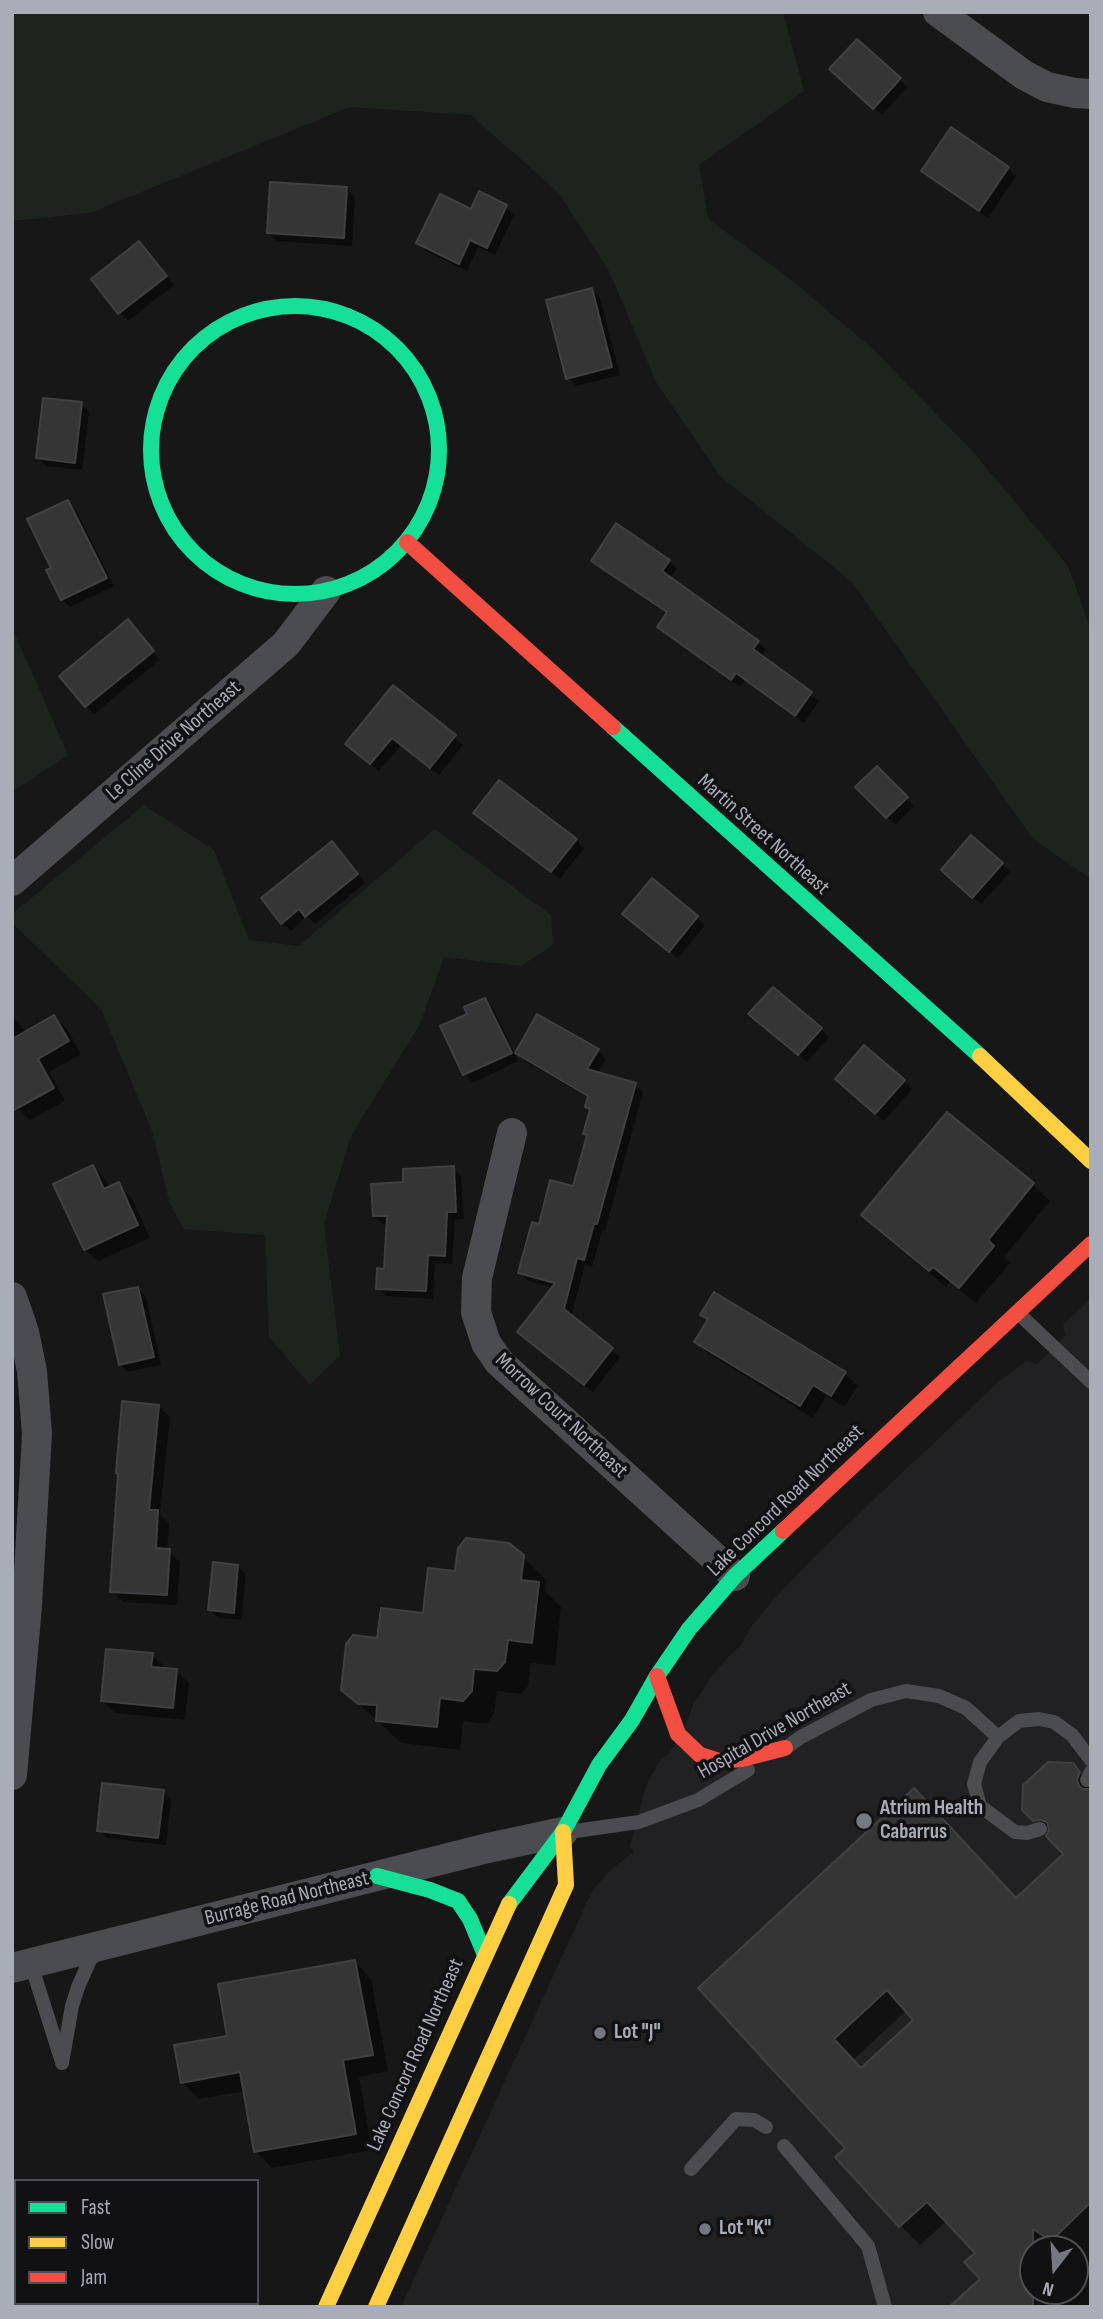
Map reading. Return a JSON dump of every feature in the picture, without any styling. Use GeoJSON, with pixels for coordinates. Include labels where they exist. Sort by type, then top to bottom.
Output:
{"type":"FeatureCollection","features":[{"type":"Feature","properties":{"kind":"main road"},"geometry":{"type":"LineString","coordinates":[[285,306],[318,307],[351,317],[372,327],[391,341],[423,381],[439,435],[439,464],[434,492],[423,518],[407,542],[383,564],[356,581],[326,591],[292,594],[258,589],[227,577],[199,558],[176,533],[160,502],[152,470],[150,436],[158,403],[172,372],[193,346],[220,325],[251,312],[285,306]]}},
{"type":"Feature","properties":{"kind":"main road","name":"Martin Street Northeast"},"geometry":{"type":"LineString","coordinates":[[407,542],[985,1061],[1091,1161]]}},
{"type":"Feature","properties":{"kind":"main road","name":"Lake Concord Road Northeast"},"geometry":{"type":"LineString","coordinates":[[326,2307],[506,1908],[563,1832],[599,1765],[632,1720],[657,1676],[690,1629],[735,1576],[1091,1244]]}},
{"type":"Feature","properties":{"kind":"main road"},"geometry":{"type":"LineString","coordinates":[[657,1676],[678,1734],[700,1755],[719,1761],[742,1759],[785,1748]]}},
{"type":"Feature","properties":{"kind":"main road"},"geometry":{"type":"LineString","coordinates":[[376,2307],[566,1885],[563,1832]]}},
{"type":"Feature","properties":{"kind":"main road"},"geometry":{"type":"LineString","coordinates":[[377,1876],[430,1890],[458,1901],[470,1919],[485,1955]]}},
{"type":"Feature","properties":{"kind":"street"},"geometry":{"type":"LineString","coordinates":[[938,12],[1024,75],[1047,86],[1091,94]]}},
{"type":"Feature","properties":{"kind":"street","name":"Le Cline Drive Northeast"},"geometry":{"type":"LineString","coordinates":[[12,881],[286,644],[326,591]]}},
{"type":"Feature","properties":{"kind":"street","name":"Morrow Court Northeast"},"geometry":{"type":"LineString","coordinates":[[512,1133],[477,1278],[476,1312],[486,1343],[499,1362],[735,1576]]}},
{"type":"Feature","properties":{"kind":"street"},"geometry":{"type":"LineString","coordinates":[[12,1297],[24,1332],[32,1371],[37,1434],[27,1606],[12,1775]]}},
{"type":"Feature","properties":{"kind":"street","name":"Burrage Road Northeast"},"geometry":{"type":"LineString","coordinates":[[21,1966],[488,1848],[563,1832]]}},
{"type":"Feature","properties":{"kind":"lane"},"geometry":{"type":"LineString","coordinates":[[1017,1312],[1091,1382]]}},
{"type":"Feature","properties":{"kind":"lane","name":"Hospital Drive Northeast"},"geometry":{"type":"LineString","coordinates":[[563,1832],[639,1822],[698,1800],[801,1737],[872,1700],[906,1690],[939,1696],[966,1708],[998,1737]]}},
{"type":"Feature","properties":{"kind":"lane"},"geometry":{"type":"LineString","coordinates":[[1040,1829],[1027,1833],[1015,1832],[980,1805],[974,1784],[980,1762],[998,1737],[1019,1721],[1039,1719],[1054,1722],[1072,1735],[1091,1760]]}},
{"type":"Feature","properties":{"kind":"lane"},"geometry":{"type":"LineString","coordinates":[[21,1966],[62,2063],[78,1987],[90,1961],[101,1947]]}},
{"type":"Feature","properties":{"kind":"lane"},"geometry":{"type":"LineString","coordinates":[[691,2169],[736,2119],[754,2120],[766,2127]]}},
{"type":"Feature","properties":{"kind":"lane"},"geometry":{"type":"LineString","coordinates":[[784,2146],[868,2246],[885,2307]]}},
{"type":"Feature","properties":{"kind":"shaded area"},"geometry":{"type":"Polygon","coordinates":[[[12,12],[783,12],[804,91],[699,165],[708,219],[784,274],[873,349],[974,453],[1068,566],[1091,630],[1091,879],[1033,839],[852,582],[720,476],[656,382],[610,273],[559,193],[471,115],[350,107],[90,213],[12,221],[12,12]]]}},
{"type":"Feature","properties":{"kind":"shaded area"},"geometry":{"type":"Polygon","coordinates":[[[12,627],[68,755],[12,792],[12,627]]]}},
{"type":"Feature","properties":{"kind":"shaded area"},"geometry":{"type":"Polygon","coordinates":[[[144,805],[214,850],[249,940],[299,946],[435,829],[551,915],[553,945],[521,966],[444,957],[420,1024],[351,1136],[324,1224],[340,1356],[310,1385],[269,1337],[265,1235],[184,1229],[170,1204],[152,1131],[101,1009],[12,923],[12,914],[144,805]]]}},
{"type":"Feature","properties":{"kind":"shaded area","name":"Atrium Health Cabarrus"},"geometry":{"type":"Polygon","coordinates":[[[1091,1299],[1091,2307],[401,2307],[587,1902],[609,1871],[634,1852],[630,1846],[646,1786],[660,1760],[669,1754],[693,1705],[712,1676],[741,1645],[750,1628],[775,1598],[824,1547],[997,1383],[1026,1361],[1037,1364],[1065,1336],[1063,1324],[1091,1299]]]}},
{"type":"Feature","properties":{"kind":"building"},"geometry":{"type":"Polygon","coordinates":[[[857,39],[901,78],[873,109],[829,69],[857,39]]]}},
{"type":"Feature","properties":{"kind":"building"},"geometry":{"type":"Polygon","coordinates":[[[951,127],[1009,167],[979,211],[921,171],[951,127]]]}},
{"type":"Feature","properties":{"kind":"building"},"geometry":{"type":"Polygon","coordinates":[[[270,182],[347,187],[344,238],[267,233],[270,182]]]}},
{"type":"Feature","properties":{"kind":"building"},"geometry":{"type":"Polygon","coordinates":[[[479,191],[507,205],[487,248],[470,240],[459,264],[416,243],[440,194],[471,209],[479,191]]]}},
{"type":"Feature","properties":{"kind":"building"},"geometry":{"type":"Polygon","coordinates":[[[139,241],[167,276],[118,314],[91,279],[139,241]]]}},
{"type":"Feature","properties":{"kind":"building"},"geometry":{"type":"Polygon","coordinates":[[[592,288],[612,367],[566,379],[546,300],[592,288]]]}},
{"type":"Feature","properties":{"kind":"building"},"geometry":{"type":"Polygon","coordinates":[[[43,398],[82,402],[75,463],[36,458],[43,398]]]}},
{"type":"Feature","properties":{"kind":"building"},"geometry":{"type":"Polygon","coordinates":[[[68,500],[107,578],[61,600],[46,570],[51,568],[27,519],[68,500]]]}},
{"type":"Feature","properties":{"kind":"building"},"geometry":{"type":"Polygon","coordinates":[[[616,523],[670,560],[662,571],[759,641],[753,649],[812,692],[795,716],[736,673],[731,680],[657,627],[667,612],[591,561],[616,523]]]}},
{"type":"Feature","properties":{"kind":"building"},"geometry":{"type":"Polygon","coordinates":[[[128,619],[154,651],[85,707],[59,676],[128,619]]]}},
{"type":"Feature","properties":{"kind":"building"},"geometry":{"type":"Polygon","coordinates":[[[393,685],[456,735],[430,768],[392,738],[370,764],[345,744],[393,685]]]}},
{"type":"Feature","properties":{"kind":"building"},"geometry":{"type":"Polygon","coordinates":[[[877,766],[908,797],[886,818],[855,787],[877,766]]]}},
{"type":"Feature","properties":{"kind":"building"},"geometry":{"type":"Polygon","coordinates":[[[499,780],[577,839],[551,872],[473,813],[499,780]]]}},
{"type":"Feature","properties":{"kind":"building"},"geometry":{"type":"Polygon","coordinates":[[[971,835],[1003,863],[972,898],[941,870],[971,835]]]}},
{"type":"Feature","properties":{"kind":"building"},"geometry":{"type":"Polygon","coordinates":[[[332,841],[358,874],[305,917],[299,909],[281,924],[261,898],[332,841]]]}},
{"type":"Feature","properties":{"kind":"building"},"geometry":{"type":"Polygon","coordinates":[[[652,878],[698,916],[669,952],[622,914],[652,878]]]}},
{"type":"Feature","properties":{"kind":"building"},"geometry":{"type":"Polygon","coordinates":[[[773,987],[822,1028],[798,1055],[748,1014],[773,987]]]}},
{"type":"Feature","properties":{"kind":"building"},"geometry":{"type":"Polygon","coordinates":[[[485,998],[512,1053],[463,1075],[440,1026],[467,1014],[464,1007],[485,998]]]}},
{"type":"Feature","properties":{"kind":"building"},"geometry":{"type":"Polygon","coordinates":[[[537,1014],[599,1049],[587,1069],[636,1083],[597,1224],[594,1224],[584,1260],[577,1258],[564,1309],[613,1348],[584,1385],[517,1332],[555,1283],[518,1273],[532,1222],[539,1224],[550,1180],[573,1186],[587,1135],[583,1134],[590,1109],[585,1107],[588,1096],[515,1053],[537,1014]]]}},
{"type":"Feature","properties":{"kind":"building"},"geometry":{"type":"Polygon","coordinates":[[[54,1015],[69,1041],[38,1059],[54,1088],[12,1111],[12,1039],[54,1015]]]}},
{"type":"Feature","properties":{"kind":"building"},"geometry":{"type":"Polygon","coordinates":[[[864,1045],[905,1080],[875,1114],[835,1079],[864,1045]]]}},
{"type":"Feature","properties":{"kind":"building"},"geometry":{"type":"Polygon","coordinates":[[[947,1112],[1034,1183],[988,1240],[994,1246],[959,1288],[933,1267],[929,1271],[861,1215],[947,1112]]]}},
{"type":"Feature","properties":{"kind":"building"},"geometry":{"type":"Polygon","coordinates":[[[93,1165],[104,1189],[119,1182],[138,1225],[84,1250],[53,1184],[93,1165]]]}},
{"type":"Feature","properties":{"kind":"building"},"geometry":{"type":"Polygon","coordinates":[[[454,1166],[456,1212],[447,1212],[445,1256],[428,1255],[426,1291],[376,1289],[377,1268],[384,1269],[387,1216],[373,1216],[371,1184],[403,1182],[403,1169],[454,1166]]]}},
{"type":"Feature","properties":{"kind":"building"},"geometry":{"type":"Polygon","coordinates":[[[138,1287],[154,1357],[119,1365],[103,1294],[138,1287]]]}},
{"type":"Feature","properties":{"kind":"building"},"geometry":{"type":"Polygon","coordinates":[[[714,1292],[846,1372],[831,1396],[813,1385],[800,1406],[694,1342],[708,1319],[700,1315],[714,1292]]]}},
{"type":"Feature","properties":{"kind":"building"},"geometry":{"type":"Polygon","coordinates":[[[122,1401],[159,1405],[149,1510],[158,1510],[156,1548],[170,1549],[167,1595],[110,1592],[122,1401]]]}},
{"type":"Feature","properties":{"kind":"building"},"geometry":{"type":"Polygon","coordinates":[[[466,1538],[509,1543],[524,1555],[521,1580],[539,1582],[532,1643],[508,1640],[505,1662],[497,1671],[474,1669],[472,1691],[463,1701],[440,1698],[437,1727],[376,1721],[377,1705],[358,1704],[341,1690],[346,1644],[353,1635],[377,1638],[381,1608],[423,1613],[428,1568],[455,1571],[458,1548],[466,1538]]]}},
{"type":"Feature","properties":{"kind":"building"},"geometry":{"type":"Polygon","coordinates":[[[213,1562],[238,1565],[234,1613],[208,1610],[213,1562]]]}},
{"type":"Feature","properties":{"kind":"building"},"geometry":{"type":"Polygon","coordinates":[[[106,1649],[153,1653],[151,1667],[177,1669],[173,1708],[101,1701],[106,1649]]]}},
{"type":"Feature","properties":{"kind":"building"},"geometry":{"type":"Polygon","coordinates":[[[1048,1762],[1073,1763],[1080,1772],[1077,1780],[1079,1786],[1091,1789],[1091,2202],[1057,2235],[1042,2235],[1033,2229],[1033,2235],[1019,2235],[1019,2305],[1033,2307],[949,2307],[980,2279],[964,2262],[975,2253],[927,2202],[899,2227],[835,2157],[845,2148],[698,1988],[914,1788],[1016,1898],[1063,1854],[1046,1836],[1049,1830],[1047,1822],[1033,1821],[1022,1810],[1023,1785],[1048,1762]],[[887,1990],[834,2039],[861,2068],[913,2020],[887,1990]]]}},
{"type":"Feature","properties":{"kind":"building"},"geometry":{"type":"Polygon","coordinates":[[[102,1783],[164,1790],[158,1838],[97,1831],[102,1783]]]}},
{"type":"Feature","properties":{"kind":"building"},"geometry":{"type":"Polygon","coordinates":[[[355,1960],[373,2055],[343,2060],[356,2134],[254,2152],[240,2072],[181,2083],[174,2045],[227,2036],[218,1984],[355,1960]]]}},
{"type":"Feature","properties":{"kind":"traffic: fast"},"geometry":{"type":"LineString","coordinates":[[281,306],[309,306],[337,312],[363,323],[397,348],[415,370],[428,395],[439,436],[439,450],[439,464],[428,505],[415,530],[397,552],[375,570],[337,588],[309,594],[281,594],[253,588],[227,577],[193,552],[175,530],[157,492],[151,464],[151,436],[157,408],[168,382],[193,348],[215,330],[253,312],[281,306]]}},
{"type":"Feature","properties":{"kind":"traffic: fast"},"geometry":{"type":"LineString","coordinates":[[613,727],[980,1056]]}},
{"type":"Feature","properties":{"kind":"traffic: fast"},"geometry":{"type":"LineString","coordinates":[[509,1904],[563,1832],[599,1765],[632,1720],[657,1676],[689,1629],[735,1576],[783,1531]]}},
{"type":"Feature","properties":{"kind":"traffic: fast"},"geometry":{"type":"LineString","coordinates":[[377,1876],[430,1890],[458,1901],[470,1919],[485,1955]]}},
{"type":"Feature","properties":{"kind":"traffic: slow"},"geometry":{"type":"LineString","coordinates":[[980,1056],[1091,1161]]}},
{"type":"Feature","properties":{"kind":"traffic: slow"},"geometry":{"type":"LineString","coordinates":[[376,2307],[566,1885],[563,1832]]}},
{"type":"Feature","properties":{"kind":"traffic: slow"},"geometry":{"type":"LineString","coordinates":[[326,2307],[509,1904]]}},
{"type":"Feature","properties":{"kind":"traffic: jam"},"geometry":{"type":"LineString","coordinates":[[407,542],[613,727]]}},
{"type":"Feature","properties":{"kind":"traffic: jam"},"geometry":{"type":"LineString","coordinates":[[783,1531],[1091,1244]]}},
{"type":"Feature","properties":{"kind":"traffic: jam"},"geometry":{"type":"LineString","coordinates":[[657,1676],[678,1734],[700,1755],[719,1761],[742,1759],[785,1748]]}},
{"type":"Feature","properties":{"kind":"place","name":"Atrium Health Cabarrus"},"geometry":{"type":"Point","coordinates":[864,1821]}},
{"type":"Feature","properties":{"kind":"place","name":"Lot \"J\""},"geometry":{"type":"Point","coordinates":[600,2033]}},
{"type":"Feature","properties":{"kind":"place","name":"Lot \"K\""},"geometry":{"type":"Point","coordinates":[705,2229]}}]}
